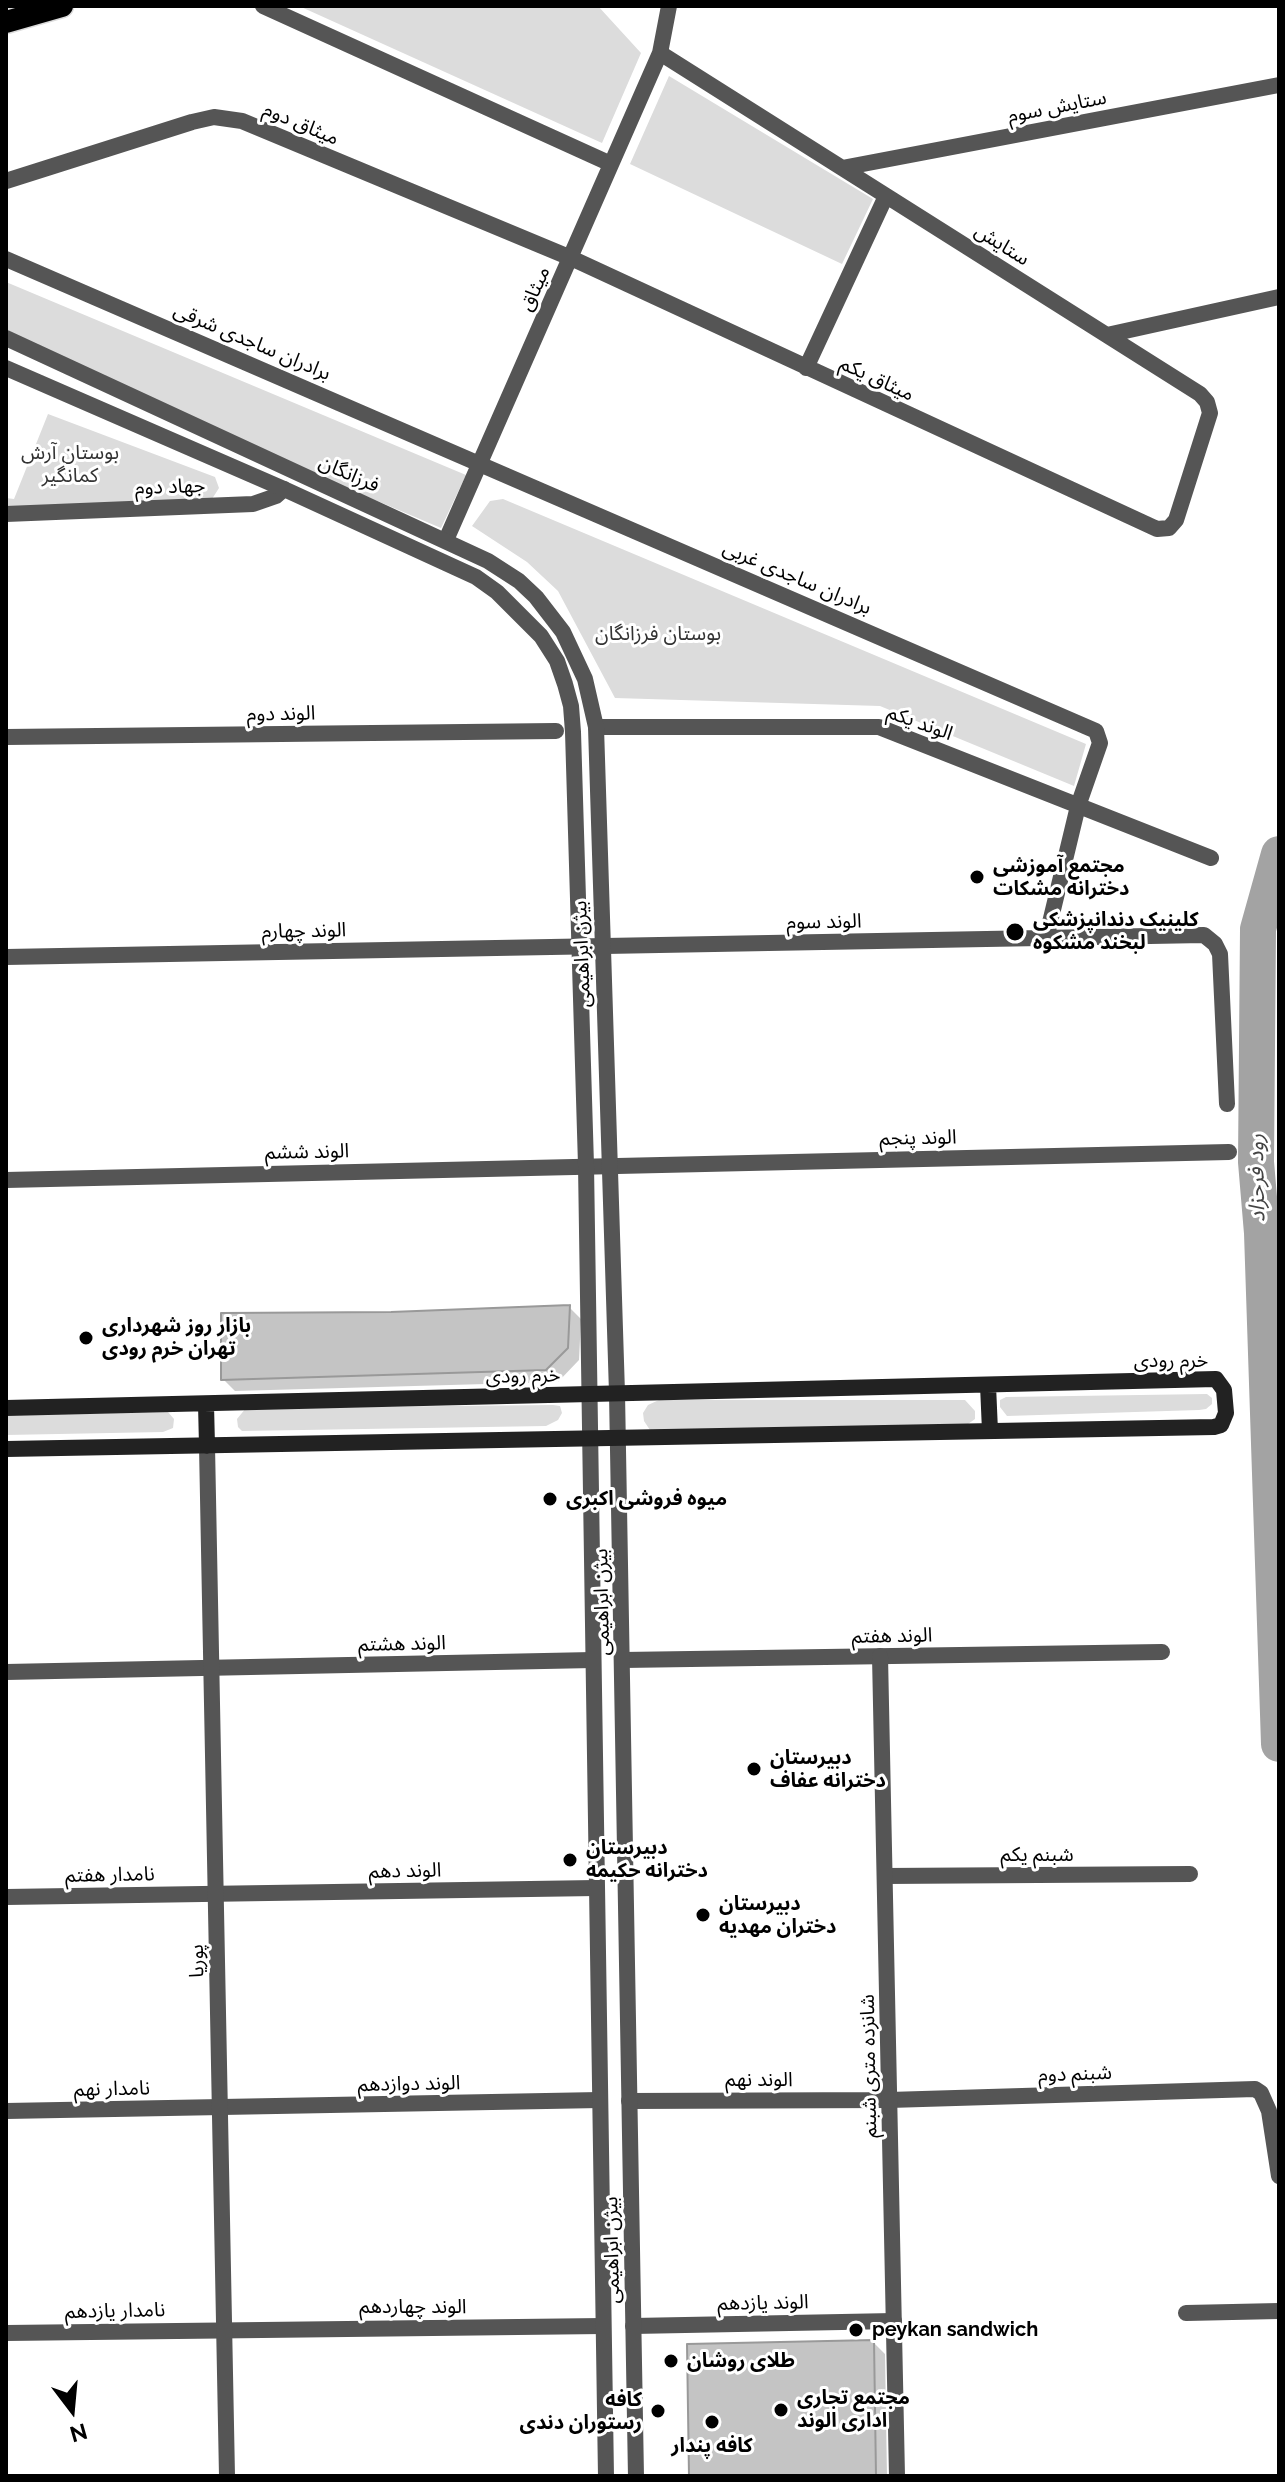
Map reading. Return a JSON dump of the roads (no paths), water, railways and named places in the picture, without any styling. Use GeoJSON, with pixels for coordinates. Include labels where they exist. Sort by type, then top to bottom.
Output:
{"type":"FeatureCollection","features":[{"type":"Feature","properties":{"kind":"highway"},"geometry":{"type":"LineString","coordinates":[[6,22],[62,6]]}},
{"type":"Feature","properties":{"kind":"main road","name":"خرم رودی"},"geometry":{"type":"LineString","coordinates":[[6,1408],[1216,1379],[1221,1384],[1226,1402],[1224,1421],[1214,1427],[6,1449]]}},
{"type":"Feature","properties":{"kind":"main road"},"geometry":{"type":"LineString","coordinates":[[988,1385],[990,1431]]}},
{"type":"Feature","properties":{"kind":"main road"},"geometry":{"type":"LineString","coordinates":[[206,1404],[207,1446]]}},
{"type":"Feature","properties":{"kind":"street"},"geometry":{"type":"LineString","coordinates":[[263,6],[611,164]]}},
{"type":"Feature","properties":{"kind":"street","name":"میثاق"},"geometry":{"type":"LineString","coordinates":[[437,557],[660,53],[669,6]]}},
{"type":"Feature","properties":{"kind":"street","name":"ستایش"},"geometry":{"type":"LineString","coordinates":[[660,53],[1200,394],[1207,402],[1210,413],[1176,520],[1169,528]]}},
{"type":"Feature","properties":{"kind":"street","name":"ستایش سوم"},"geometry":{"type":"LineString","coordinates":[[842,168],[1279,85]]}},
{"type":"Feature","properties":{"kind":"street","name":"میثاق دوم"},"geometry":{"type":"LineString","coordinates":[[6,181],[214,117],[242,121],[571,258]]}},
{"type":"Feature","properties":{"kind":"street"},"geometry":{"type":"LineString","coordinates":[[806,368],[886,196]]}},
{"type":"Feature","properties":{"kind":"street","name":"میثاق یکم"},"geometry":{"type":"LineString","coordinates":[[571,258],[1157,529],[1169,528]]}},
{"type":"Feature","properties":{"kind":"street","name":"برادران ساجدی شرقی"},"geometry":{"type":"LineString","coordinates":[[6,259],[481,463]]}},
{"type":"Feature","properties":{"kind":"street"},"geometry":{"type":"LineString","coordinates":[[1107,335],[1279,297]]}},
{"type":"Feature","properties":{"kind":"street","name":"فرزانگان"},"geometry":{"type":"LineString","coordinates":[[6,338],[446,540],[505,572],[536,597],[574,651],[585,679],[596,727]]}},
{"type":"Feature","properties":{"kind":"street","name":"فرزانگان"},"geometry":{"type":"LineString","coordinates":[[6,368],[437,557],[497,592],[541,636],[557,661],[571,706],[567,730]]}},
{"type":"Feature","properties":{"kind":"street","name":"برادران ساجدی غربی"},"geometry":{"type":"LineString","coordinates":[[481,463],[1096,731],[1100,743],[1078,806]]}},
{"type":"Feature","properties":{"kind":"street"},"geometry":{"type":"LineString","coordinates":[[284,489],[292,471]]}},
{"type":"Feature","properties":{"kind":"street","name":"جهاد دوم"},"geometry":{"type":"LineString","coordinates":[[6,514],[253,504],[276,496],[284,489]]}},
{"type":"Feature","properties":{"kind":"street","name":"الوند یکم"},"geometry":{"type":"LineString","coordinates":[[567,730],[596,727],[879,727],[1211,858]]}},
{"type":"Feature","properties":{"kind":"street","name":"بیژن ابراهیمی"},"geometry":{"type":"LineString","coordinates":[[596,727],[617,1393],[636,2476]]}},
{"type":"Feature","properties":{"kind":"street","name":"بیژن ابراهیمی"},"geometry":{"type":"LineString","coordinates":[[567,730],[581,945],[586,1165],[606,2476]]}},
{"type":"Feature","properties":{"kind":"street","name":"الوند دوم"},"geometry":{"type":"LineString","coordinates":[[6,737],[567,730]]}},
{"type":"Feature","properties":{"kind":"street"},"geometry":{"type":"LineString","coordinates":[[1046,939],[1078,806]]}},
{"type":"Feature","properties":{"kind":"street","name":"الوند سوم"},"geometry":{"type":"LineString","coordinates":[[602,945],[1204,935],[1215,944],[1220,954],[1227,1104]]}},
{"type":"Feature","properties":{"kind":"street","name":"الوند چهارم"},"geometry":{"type":"LineString","coordinates":[[6,957],[602,945]]}},
{"type":"Feature","properties":{"kind":"street","name":"الوند پنجم"},"geometry":{"type":"LineString","coordinates":[[608,1164],[1229,1152]]}},
{"type":"Feature","properties":{"kind":"street","name":"الوند ششم"},"geometry":{"type":"LineString","coordinates":[[6,1180],[608,1164]]}},
{"type":"Feature","properties":{"kind":"street","name":"پوریا"},"geometry":{"type":"LineString","coordinates":[[207,1446],[227,2476]]}},
{"type":"Feature","properties":{"kind":"street","name":"الوند هفتم"},"geometry":{"type":"LineString","coordinates":[[593,1660],[1162,1652]]}},
{"type":"Feature","properties":{"kind":"street","name":"شانزده متری شبنم"},"geometry":{"type":"LineString","coordinates":[[880,1656],[897,2476]]}},
{"type":"Feature","properties":{"kind":"street","name":"الوند هشتم"},"geometry":{"type":"LineString","coordinates":[[6,1672],[593,1660]]}},
{"type":"Feature","properties":{"kind":"street","name":"شبنم یکم"},"geometry":{"type":"LineString","coordinates":[[885,1876],[1190,1874]]}},
{"type":"Feature","properties":{"kind":"street","name":"الوند دهم"},"geometry":{"type":"LineString","coordinates":[[215,1893],[625,1890]]}},
{"type":"Feature","properties":{"kind":"street","name":"نامدار هفتم"},"geometry":{"type":"LineString","coordinates":[[6,1897],[215,1893]]}},
{"type":"Feature","properties":{"kind":"street","name":"شبنم دوم"},"geometry":{"type":"LineString","coordinates":[[889,2100],[1248,2089],[1261,2093],[1269,2111],[1279,2176]]}},
{"type":"Feature","properties":{"kind":"street","name":"الوند نهم"},"geometry":{"type":"LineString","coordinates":[[600,2100],[889,2100]]}},
{"type":"Feature","properties":{"kind":"street","name":"الوند دوازدهم"},"geometry":{"type":"LineString","coordinates":[[219,2107],[600,2100]]}},
{"type":"Feature","properties":{"kind":"street","name":"نامدار نهم"},"geometry":{"type":"LineString","coordinates":[[6,2111],[219,2107]]}},
{"type":"Feature","properties":{"kind":"street"},"geometry":{"type":"LineString","coordinates":[[1186,2313],[1279,2311]]}},
{"type":"Feature","properties":{"kind":"street","name":"الوند یازدهم"},"geometry":{"type":"LineString","coordinates":[[603,2326],[894,2321]]}},
{"type":"Feature","properties":{"kind":"street","name":"الوند چهاردهم"},"geometry":{"type":"LineString","coordinates":[[224,2329],[603,2326]]}},
{"type":"Feature","properties":{"kind":"street","name":"نامدار یازدهم"},"geometry":{"type":"LineString","coordinates":[[6,2333],[224,2329]]}},
{"type":"Feature","properties":{"kind":"waterway","name":"رود فرحزاد"},"geometry":{"type":"LineString","coordinates":[[1279,854],[1258,929],[1256,1162],[1262,1233],[1279,1744]]}},
{"type":"Feature","properties":{"kind":"place","name":"مجتمع آموزشی دخترانه مشکات"},"geometry":{"type":"Point","coordinates":[977,877]}},
{"type":"Feature","properties":{"kind":"place","name":"کلینیک دندانپزشکی لبخند مشکوه"},"geometry":{"type":"Point","coordinates":[1015,932]}},
{"type":"Feature","properties":{"kind":"place","name":"بازار روز شهرداری تهران خرم رودی"},"geometry":{"type":"Point","coordinates":[86,1338]}},
{"type":"Feature","properties":{"kind":"place","name":"میوه فروشی اکبری"},"geometry":{"type":"Point","coordinates":[550,1499]}},
{"type":"Feature","properties":{"kind":"place","name":"دبیرستان دخترانه عفاف"},"geometry":{"type":"Point","coordinates":[754,1769]}},
{"type":"Feature","properties":{"kind":"place","name":"دبیرستان دخترانه حکیمه"},"geometry":{"type":"Point","coordinates":[570,1860]}},
{"type":"Feature","properties":{"kind":"place","name":"دبیرستان دختران مهدیه"},"geometry":{"type":"Point","coordinates":[703,1915]}},
{"type":"Feature","properties":{"kind":"place","name":"peykan sandwich"},"geometry":{"type":"Point","coordinates":[856,2330]}},
{"type":"Feature","properties":{"kind":"place","name":"طلای روشان"},"geometry":{"type":"Point","coordinates":[671,2361]}},
{"type":"Feature","properties":{"kind":"place","name":"مجتمع تجاری اداری الوند"},"geometry":{"type":"Point","coordinates":[781,2410]}},
{"type":"Feature","properties":{"kind":"place","name":"کافه رستوران دندی"},"geometry":{"type":"Point","coordinates":[658,2411]}},
{"type":"Feature","properties":{"kind":"place","name":"کافه پندار"},"geometry":{"type":"Point","coordinates":[712,2422]}},
{"type":"Feature","properties":{"kind":"park label","name":"بوستان آرش کمانگیر"},"geometry":{"type":"Point","coordinates":[70,464]}},
{"type":"Feature","properties":{"kind":"park label","name":"بوستان فرزانگان"},"geometry":{"type":"Point","coordinates":[658,634]}}]}
